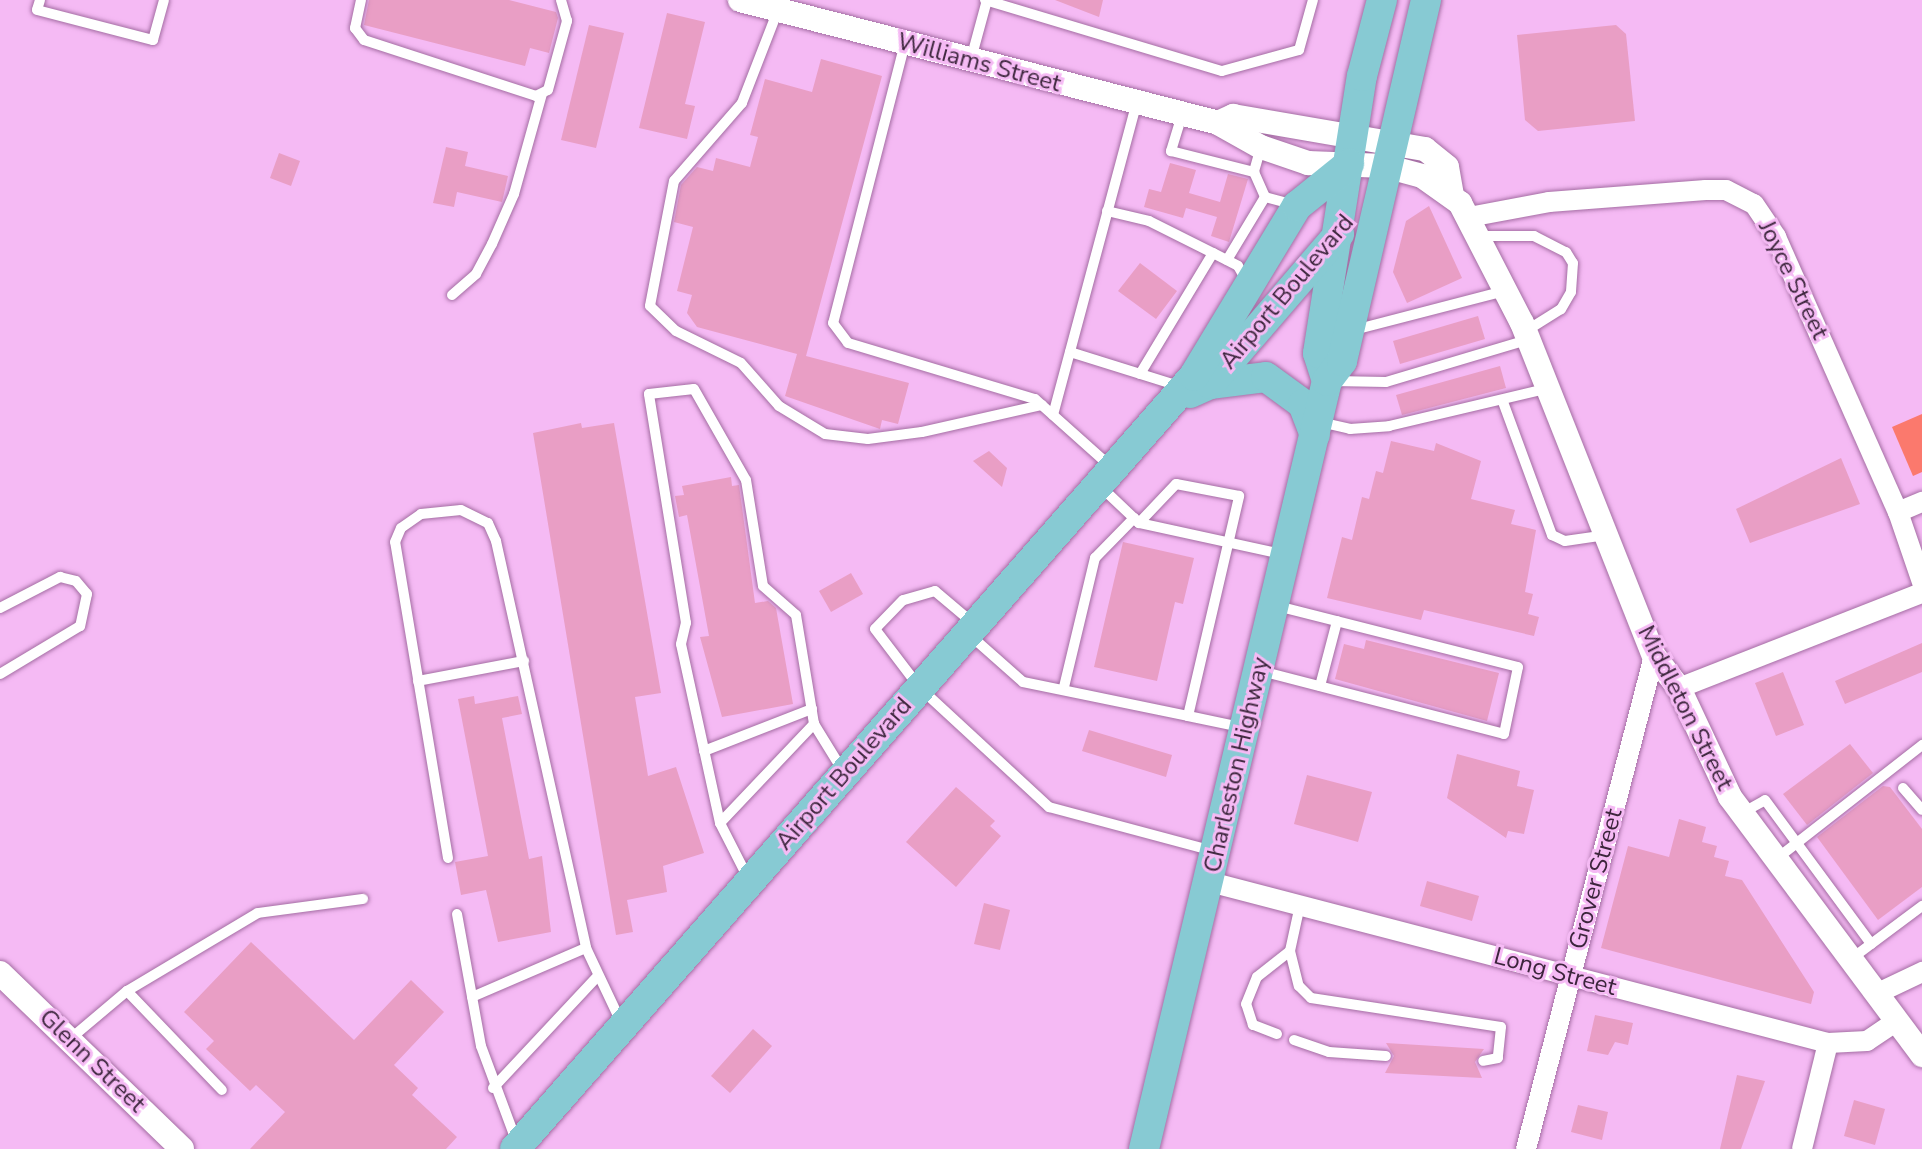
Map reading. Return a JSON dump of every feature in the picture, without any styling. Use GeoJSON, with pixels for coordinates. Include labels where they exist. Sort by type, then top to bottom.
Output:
{"type":"FeatureCollection","features":[{"type":"Feature","properties":{"kind":"main road","name":"Charleston Highway"},"geometry":{"type":"LineString","coordinates":[[1327,381],[1318,353],[1339,233],[1340,149],[1382,0]]}},
{"type":"Feature","properties":{"kind":"main road","name":"Charleston Highway"},"geometry":{"type":"LineString","coordinates":[[1144,1149],[1327,381],[1342,361],[1387,154],[1426,0]]}},
{"type":"Feature","properties":{"kind":"main road","name":"Airport Boulevard"},"geometry":{"type":"LineString","coordinates":[[1189,391],[1248,284],[1297,206],[1340,149]]}},
{"type":"Feature","properties":{"kind":"main road","name":"Airport Boulevard"},"geometry":{"type":"LineString","coordinates":[[516,1147],[1106,477],[1339,233],[1387,154]]}},
{"type":"Feature","properties":{"kind":"main road"},"geometry":{"type":"LineString","coordinates":[[1189,391],[1266,377],[1303,404],[1316,428]]}},
{"type":"Feature","properties":{"kind":"street","name":"Williams Street"},"geometry":{"type":"LineString","coordinates":[[759,4],[1136,105],[1218,123],[1261,147],[1340,149]]}},
{"type":"Feature","properties":{"kind":"street","name":"Williams Street"},"geometry":{"type":"LineString","coordinates":[[1218,123],[1233,116],[1340,149]]}},
{"type":"Feature","properties":{"kind":"street","name":"Middleton Street"},"geometry":{"type":"LineString","coordinates":[[1340,149],[1387,154],[1425,149],[1447,167],[1452,195],[1474,226],[1527,335],[1654,656],[1679,688],[1741,814],[1773,861],[1878,993],[1922,1055]]}},
{"type":"Feature","properties":{"kind":"street","name":"Joyce Street"},"geometry":{"type":"LineString","coordinates":[[1474,226],[1549,202],[1726,190],[1754,204],[1776,237],[1898,512],[1922,582]]}},
{"type":"Feature","properties":{"kind":"street"},"geometry":{"type":"LineString","coordinates":[[1898,512],[1922,502]]}},
{"type":"Feature","properties":{"kind":"street"},"geometry":{"type":"LineString","coordinates":[[1679,688],[1922,593]]}},
{"type":"Feature","properties":{"kind":"street","name":"Grover Street"},"geometry":{"type":"LineString","coordinates":[[1526,1149],[1654,656]]}},
{"type":"Feature","properties":{"kind":"street","name":"Long Street"},"geometry":{"type":"LineString","coordinates":[[1210,882],[1828,1043],[1867,1041],[1897,1021]]}},
{"type":"Feature","properties":{"kind":"street"},"geometry":{"type":"LineString","coordinates":[[1878,993],[1922,972]]}},
{"type":"Feature","properties":{"kind":"street","name":"Glenn Street"},"geometry":{"type":"LineString","coordinates":[[0,973],[182,1149]]}},
{"type":"Feature","properties":{"kind":"street"},"geometry":{"type":"LineString","coordinates":[[1802,1149],[1828,1043]]}},
{"type":"Feature","properties":{"kind":"lane"},"geometry":{"type":"LineString","coordinates":[[40,0],[37,10],[153,40],[164,0]]}},
{"type":"Feature","properties":{"kind":"lane"},"geometry":{"type":"LineString","coordinates":[[361,0],[355,28],[364,40],[530,95],[542,94]]}},
{"type":"Feature","properties":{"kind":"lane"},"geometry":{"type":"LineString","coordinates":[[452,295],[476,274],[497,234],[567,21],[561,0]]}},
{"type":"Feature","properties":{"kind":"lane"},"geometry":{"type":"LineString","coordinates":[[970,61],[987,0],[1222,71],[1299,50],[1313,0]]}},
{"type":"Feature","properties":{"kind":"lane"},"geometry":{"type":"LineString","coordinates":[[759,4],[742,103],[674,181],[650,306],[676,331],[741,363],[779,406],[825,434],[868,439],[922,432],[1042,405]]}},
{"type":"Feature","properties":{"kind":"lane"},"geometry":{"type":"LineString","coordinates":[[905,43],[833,323],[848,343],[1042,405],[1106,477],[1136,520],[1287,555]]}},
{"type":"Feature","properties":{"kind":"lane"},"geometry":{"type":"LineString","coordinates":[[1053,415],[1136,105]]}},
{"type":"Feature","properties":{"kind":"lane"},"geometry":{"type":"LineString","coordinates":[[1182,115],[1171,151],[1254,172]]}},
{"type":"Feature","properties":{"kind":"lane"},"geometry":{"type":"LineString","coordinates":[[1261,147],[1254,172],[1265,197]]}},
{"type":"Feature","properties":{"kind":"lane"},"geometry":{"type":"LineString","coordinates":[[1265,197],[1297,206]]}},
{"type":"Feature","properties":{"kind":"lane"},"geometry":{"type":"LineString","coordinates":[[1227,260],[1265,197]]}},
{"type":"Feature","properties":{"kind":"lane"},"geometry":{"type":"LineString","coordinates":[[1107,211],[1149,221],[1227,260],[1248,284]]}},
{"type":"Feature","properties":{"kind":"lane"},"geometry":{"type":"LineString","coordinates":[[1327,381],[1386,382],[1527,335],[1561,309],[1571,292],[1573,263],[1566,252],[1534,236],[1474,226]]}},
{"type":"Feature","properties":{"kind":"lane"},"geometry":{"type":"LineString","coordinates":[[1140,374],[1213,253]]}},
{"type":"Feature","properties":{"kind":"lane"},"geometry":{"type":"LineString","coordinates":[[1348,331],[1508,291]]}},
{"type":"Feature","properties":{"kind":"lane"},"geometry":{"type":"LineString","coordinates":[[1070,352],[1189,391]]}},
{"type":"Feature","properties":{"kind":"lane"},"geometry":{"type":"LineString","coordinates":[[1316,428],[1389,426],[1503,402],[1549,387]]}},
{"type":"Feature","properties":{"kind":"lane"},"geometry":{"type":"LineString","coordinates":[[750,882],[720,823],[681,644],[686,623],[649,394],[694,389],[746,480],[763,586],[796,615],[814,724],[845,774]]}},
{"type":"Feature","properties":{"kind":"lane"},"geometry":{"type":"LineString","coordinates":[[1503,402],[1552,535],[1565,541],[1608,534]]}},
{"type":"Feature","properties":{"kind":"lane"},"geometry":{"type":"LineString","coordinates":[[1064,687],[1095,558],[1136,520],[1185,482],[1239,496],[1188,716]]}},
{"type":"Feature","properties":{"kind":"lane"},"geometry":{"type":"LineString","coordinates":[[448,858],[395,542],[401,528],[421,514],[461,510],[488,523],[524,661],[586,948],[597,977],[623,1026]]}},
{"type":"Feature","properties":{"kind":"lane"},"geometry":{"type":"LineString","coordinates":[[0,608],[60,577],[76,581],[87,594],[80,626],[0,674]]}},
{"type":"Feature","properties":{"kind":"lane"},"geometry":{"type":"LineString","coordinates":[[1217,852],[1049,807],[920,688],[875,635],[877,623],[903,600],[935,591],[1023,682],[1064,687],[1246,729]]}},
{"type":"Feature","properties":{"kind":"lane"},"geometry":{"type":"LineString","coordinates":[[1259,670],[1504,734],[1518,667],[1275,605]]}},
{"type":"Feature","properties":{"kind":"lane"},"geometry":{"type":"LineString","coordinates":[[1320,686],[1337,621]]}},
{"type":"Feature","properties":{"kind":"lane"},"geometry":{"type":"LineString","coordinates":[[418,681],[524,661]]}},
{"type":"Feature","properties":{"kind":"lane"},"geometry":{"type":"LineString","coordinates":[[704,751],[812,709]]}},
{"type":"Feature","properties":{"kind":"lane"},"geometry":{"type":"LineString","coordinates":[[720,823],[814,724]]}},
{"type":"Feature","properties":{"kind":"lane"},"geometry":{"type":"LineString","coordinates":[[1773,861],[1922,745]]}},
{"type":"Feature","properties":{"kind":"lane"},"geometry":{"type":"LineString","coordinates":[[1903,788],[1922,810]]}},
{"type":"Feature","properties":{"kind":"lane"},"geometry":{"type":"LineString","coordinates":[[1741,814],[1765,800],[1871,944]]}},
{"type":"Feature","properties":{"kind":"lane"},"geometry":{"type":"LineString","coordinates":[[70,1039],[127,991],[258,913],[363,899]]}},
{"type":"Feature","properties":{"kind":"lane"},"geometry":{"type":"LineString","coordinates":[[1300,905],[1290,951],[1299,986],[1325,1004],[1501,1027],[1498,1058],[1483,1061]]}},
{"type":"Feature","properties":{"kind":"lane"},"geometry":{"type":"LineString","coordinates":[[1851,959],[1922,906]]}},
{"type":"Feature","properties":{"kind":"lane"},"geometry":{"type":"LineString","coordinates":[[457,914],[493,1088],[516,1147]]}},
{"type":"Feature","properties":{"kind":"lane"},"geometry":{"type":"LineString","coordinates":[[472,997],[586,948]]}},
{"type":"Feature","properties":{"kind":"lane"},"geometry":{"type":"LineString","coordinates":[[1277,1034],[1253,1025],[1246,1004],[1257,977],[1290,951]]}},
{"type":"Feature","properties":{"kind":"lane"},"geometry":{"type":"LineString","coordinates":[[493,1088],[597,977]]}},
{"type":"Feature","properties":{"kind":"lane"},"geometry":{"type":"LineString","coordinates":[[127,991],[222,1090]]}},
{"type":"Feature","properties":{"kind":"lane"},"geometry":{"type":"LineString","coordinates":[[1294,1040],[1329,1052],[1386,1056]]}},
{"type":"Feature","properties":{"kind":"shaded area"},"geometry":{"type":"Polygon","coordinates":[[[1922,414],[1922,472],[1913,476],[1892,427],[1922,414]]]}},
{"type":"Feature","properties":{"kind":"building"},"geometry":{"type":"Polygon","coordinates":[[[369,0],[509,0],[556,12],[558,18],[549,53],[530,48],[525,66],[364,25],[369,0]]]}},
{"type":"Feature","properties":{"kind":"building"},"geometry":{"type":"Polygon","coordinates":[[[1055,0],[1103,0],[1099,17],[1055,0]]]}},
{"type":"Feature","properties":{"kind":"building"},"geometry":{"type":"Polygon","coordinates":[[[667,13],[705,22],[685,104],[695,106],[687,139],[639,128],[667,13]]]}},
{"type":"Feature","properties":{"kind":"building"},"geometry":{"type":"Polygon","coordinates":[[[589,25],[624,33],[596,148],[561,140],[589,25]]]}},
{"type":"Feature","properties":{"kind":"building"},"geometry":{"type":"Polygon","coordinates":[[[1616,25],[1626,34],[1635,121],[1538,131],[1525,120],[1517,35],[1616,25]]]}},
{"type":"Feature","properties":{"kind":"building"},"geometry":{"type":"Polygon","coordinates":[[[821,59],[882,76],[806,356],[909,383],[898,424],[882,420],[880,429],[785,396],[797,354],[697,327],[687,313],[692,295],[677,291],[693,227],[674,222],[681,185],[697,167],[713,171],[716,158],[750,167],[758,137],[750,135],[765,79],[812,92],[821,59]]]}},
{"type":"Feature","properties":{"kind":"building"},"geometry":{"type":"Polygon","coordinates":[[[446,147],[468,152],[465,166],[508,176],[502,202],[457,192],[454,207],[433,203],[446,147]]]}},
{"type":"Feature","properties":{"kind":"building"},"geometry":{"type":"Polygon","coordinates":[[[279,153],[300,161],[291,186],[270,178],[279,153]]]}},
{"type":"Feature","properties":{"kind":"building"},"geometry":{"type":"Polygon","coordinates":[[[1170,163],[1196,170],[1189,193],[1220,202],[1228,174],[1248,179],[1229,242],[1211,236],[1217,217],[1186,208],[1183,218],[1144,207],[1149,189],[1161,192],[1170,163]]]}},
{"type":"Feature","properties":{"kind":"building"},"geometry":{"type":"Polygon","coordinates":[[[1429,206],[1462,278],[1407,303],[1393,272],[1406,221],[1429,206]]]}},
{"type":"Feature","properties":{"kind":"building"},"geometry":{"type":"Polygon","coordinates":[[[1140,263],[1177,291],[1156,319],[1118,291],[1140,263]]]}},
{"type":"Feature","properties":{"kind":"building"},"geometry":{"type":"Polygon","coordinates":[[[1478,316],[1485,339],[1400,364],[1393,341],[1478,316]]]}},
{"type":"Feature","properties":{"kind":"building"},"geometry":{"type":"Polygon","coordinates":[[[1500,366],[1506,388],[1402,415],[1396,395],[1500,366]]]}},
{"type":"Feature","properties":{"kind":"building"},"geometry":{"type":"Polygon","coordinates":[[[581,423],[582,428],[614,423],[661,693],[635,697],[648,776],[676,767],[704,853],[663,866],[667,892],[627,900],[633,932],[616,935],[533,433],[581,423]]]}},
{"type":"Feature","properties":{"kind":"building"},"geometry":{"type":"Polygon","coordinates":[[[1391,441],[1434,451],[1436,443],[1481,461],[1471,499],[1515,510],[1511,524],[1536,530],[1525,592],[1533,594],[1528,614],[1539,617],[1534,636],[1424,610],[1421,620],[1327,598],[1342,537],[1352,540],[1362,497],[1369,499],[1376,471],[1383,473],[1391,441]]]}},
{"type":"Feature","properties":{"kind":"building"},"geometry":{"type":"Polygon","coordinates":[[[989,451],[1007,468],[1002,487],[973,461],[989,451]]]}},
{"type":"Feature","properties":{"kind":"building"},"geometry":{"type":"Polygon","coordinates":[[[1841,458],[1860,504],[1750,543],[1736,509],[1841,458]]]}},
{"type":"Feature","properties":{"kind":"building"},"geometry":{"type":"Polygon","coordinates":[[[731,477],[732,486],[739,485],[755,603],[768,601],[776,608],[793,704],[722,717],[700,637],[709,636],[687,515],[679,517],[675,496],[684,495],[682,486],[731,477]]]}},
{"type":"Feature","properties":{"kind":"building"},"geometry":{"type":"Polygon","coordinates":[[[1123,542],[1194,558],[1183,604],[1175,602],[1157,681],[1094,667],[1123,542]]]}},
{"type":"Feature","properties":{"kind":"building"},"geometry":{"type":"Polygon","coordinates":[[[851,573],[863,594],[831,612],[819,591],[851,573]]]}},
{"type":"Feature","properties":{"kind":"building"},"geometry":{"type":"Polygon","coordinates":[[[1366,640],[1499,673],[1487,721],[1335,679],[1344,644],[1364,649],[1366,640]]]}},
{"type":"Feature","properties":{"kind":"building"},"geometry":{"type":"Polygon","coordinates":[[[1922,643],[1922,672],[1845,704],[1835,681],[1922,643]]]}},
{"type":"Feature","properties":{"kind":"building"},"geometry":{"type":"Polygon","coordinates":[[[1783,672],[1804,725],[1776,736],[1755,683],[1783,672]]]}},
{"type":"Feature","properties":{"kind":"building"},"geometry":{"type":"Polygon","coordinates":[[[474,696],[475,704],[518,696],[522,714],[502,718],[529,859],[542,856],[551,932],[498,942],[486,890],[461,895],[455,862],[488,856],[458,699],[474,696]]]}},
{"type":"Feature","properties":{"kind":"building"},"geometry":{"type":"Polygon","coordinates":[[[1089,730],[1172,755],[1166,777],[1082,751],[1089,730]]]}},
{"type":"Feature","properties":{"kind":"building"},"geometry":{"type":"Polygon","coordinates":[[[1850,744],[1873,773],[1807,825],[1783,794],[1850,744]]]}},
{"type":"Feature","properties":{"kind":"building"},"geometry":{"type":"Polygon","coordinates":[[[1457,754],[1520,771],[1517,786],[1534,790],[1524,834],[1508,831],[1506,838],[1447,798],[1457,754]]]}},
{"type":"Feature","properties":{"kind":"building"},"geometry":{"type":"Polygon","coordinates":[[[1307,775],[1372,792],[1358,842],[1294,824],[1307,775]]]}},
{"type":"Feature","properties":{"kind":"building"},"geometry":{"type":"Polygon","coordinates":[[[1883,786],[1890,787],[1922,829],[1922,887],[1878,920],[1817,837],[1883,786]]]}},
{"type":"Feature","properties":{"kind":"building"},"geometry":{"type":"Polygon","coordinates":[[[956,787],[995,821],[990,826],[1001,836],[956,887],[906,842],[956,787]]]}},
{"type":"Feature","properties":{"kind":"building"},"geometry":{"type":"Polygon","coordinates":[[[1679,819],[1706,827],[1702,842],[1717,846],[1714,857],[1729,861],[1725,876],[1742,880],[1814,992],[1811,1004],[1601,948],[1628,846],[1669,857],[1679,819]]]}},
{"type":"Feature","properties":{"kind":"building"},"geometry":{"type":"Polygon","coordinates":[[[1427,881],[1479,896],[1472,921],[1420,906],[1427,881]]]}},
{"type":"Feature","properties":{"kind":"building"},"geometry":{"type":"Polygon","coordinates":[[[984,903],[1010,910],[1000,950],[974,944],[984,903]]]}},
{"type":"Feature","properties":{"kind":"building"},"geometry":{"type":"Polygon","coordinates":[[[251,942],[354,1040],[411,980],[444,1012],[394,1065],[418,1088],[412,1095],[457,1137],[446,1149],[250,1149],[285,1112],[256,1085],[250,1091],[206,1049],[214,1041],[184,1012],[251,942]]]}},
{"type":"Feature","properties":{"kind":"building"},"geometry":{"type":"Polygon","coordinates":[[[1595,1015],[1633,1023],[1628,1045],[1615,1042],[1608,1055],[1587,1051],[1595,1015]]]}},
{"type":"Feature","properties":{"kind":"building"},"geometry":{"type":"Polygon","coordinates":[[[753,1029],[772,1046],[730,1093],[711,1076],[753,1029]]]}},
{"type":"Feature","properties":{"kind":"building"},"geometry":{"type":"Polygon","coordinates":[[[1386,1043],[1484,1049],[1475,1062],[1482,1078],[1385,1073],[1394,1056],[1386,1043]]]}},
{"type":"Feature","properties":{"kind":"building"},"geometry":{"type":"Polygon","coordinates":[[[1737,1075],[1765,1081],[1741,1149],[1720,1149],[1737,1075]]]}},
{"type":"Feature","properties":{"kind":"building"},"geometry":{"type":"Polygon","coordinates":[[[1854,1100],[1885,1109],[1875,1145],[1844,1136],[1854,1100]]]}},
{"type":"Feature","properties":{"kind":"building"},"geometry":{"type":"Polygon","coordinates":[[[1578,1105],[1608,1112],[1602,1140],[1571,1132],[1578,1105]]]}}]}
